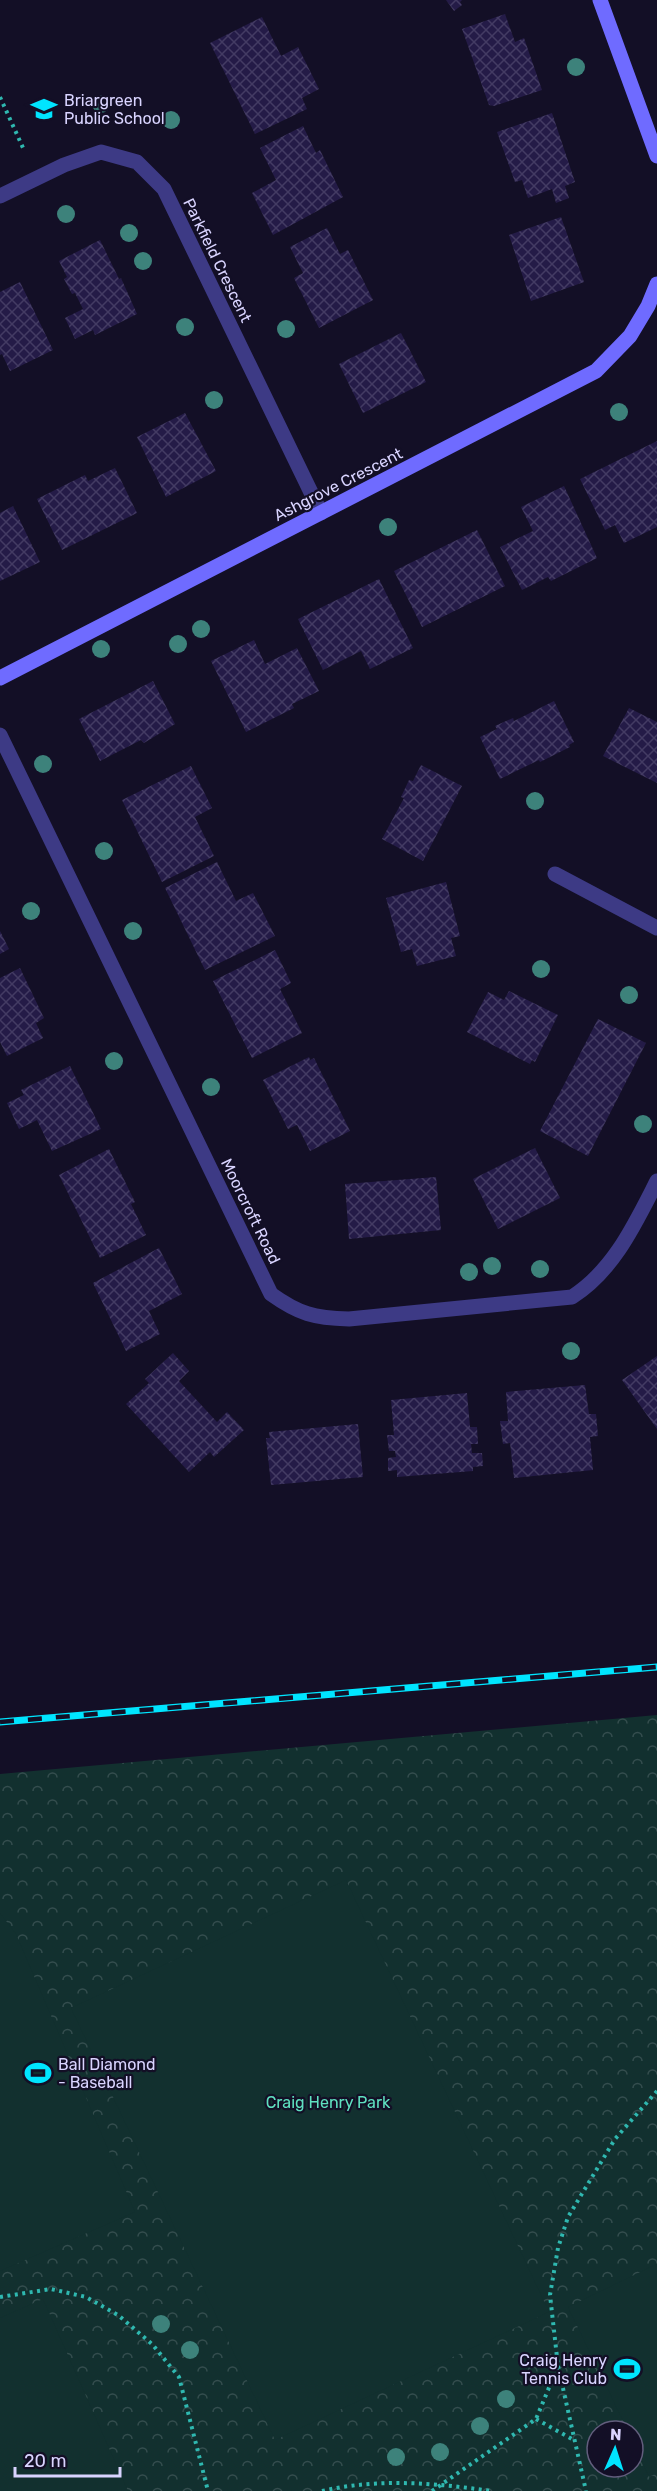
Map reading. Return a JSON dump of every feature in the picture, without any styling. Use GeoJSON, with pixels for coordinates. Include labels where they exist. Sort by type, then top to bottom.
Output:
{"type":"FeatureCollection","features":[{"type":"Feature","properties":{"kind":"street"},"geometry":{"type":"LineString","coordinates":[[600,0],[657,156]]}},
{"type":"Feature","properties":{"kind":"street","name":"Parkfield Crescent"},"geometry":{"type":"LineString","coordinates":[[0,196],[64,165],[101,152],[137,162],[164,189],[321,513]]}},
{"type":"Feature","properties":{"kind":"street","name":"Ashgrove Crescent"},"geometry":{"type":"LineString","coordinates":[[0,678],[596,371],[630,336],[648,306],[657,284]]}},
{"type":"Feature","properties":{"kind":"street","name":"Moorcroft Road"},"geometry":{"type":"LineString","coordinates":[[0,735],[271,1294],[293,1310],[317,1318],[349,1319],[572,1297],[588,1287],[612,1259],[634,1227],[657,1181]]}},
{"type":"Feature","properties":{"kind":"street"},"geometry":{"type":"LineString","coordinates":[[555,874],[657,927]]}},
{"type":"Feature","properties":{"kind":"path"},"geometry":{"type":"LineString","coordinates":[[0,97],[24,150]]}},
{"type":"Feature","properties":{"kind":"path"},"geometry":{"type":"LineString","coordinates":[[586,2491],[558,2366],[550,2295],[558,2248],[568,2217],[615,2139],[656,2093]]}},
{"type":"Feature","properties":{"kind":"path"},"geometry":{"type":"LineString","coordinates":[[0,2297],[51,2289],[86,2297],[118,2315],[152,2344],[179,2377],[208,2491]]}},
{"type":"Feature","properties":{"kind":"path"},"geometry":{"type":"LineString","coordinates":[[432,2491],[536,2419],[558,2366]]}},
{"type":"Feature","properties":{"kind":"path"},"geometry":{"type":"LineString","coordinates":[[536,2419],[573,2439]]}},
{"type":"Feature","properties":{"kind":"path"},"geometry":{"type":"LineString","coordinates":[[322,2491],[379,2483],[441,2484],[491,2491]]}},
{"type":"Feature","properties":{"kind":"green space","name":"Craig Henry Park"},"geometry":{"type":"Polygon","coordinates":[[[657,1715],[657,2491],[0,2491],[0,1774],[657,1715]]]}},
{"type":"Feature","properties":{"kind":"green space"},"geometry":{"type":"Polygon","coordinates":[[[346,1880],[549,2312],[275,2440],[71,2008],[346,1880]]]}},
{"type":"Feature","properties":{"kind":"green space","name":"Ball Diamond - Baseball"},"geometry":{"type":"Polygon","coordinates":[[[0,1913],[16,1934],[135,2212],[0,2271],[0,1913]]]}},
{"type":"Feature","properties":{"kind":"green space","name":"Craig Henry Tennis Club"},"geometry":{"type":"Polygon","coordinates":[[[657,2264],[657,2473],[649,2477],[645,2468],[645,2419],[622,2419],[568,2307],[657,2264]]]}},
{"type":"Feature","properties":{"kind":"green space"},"geometry":{"type":"Polygon","coordinates":[[[43,2299],[128,2491],[0,2491],[0,2318],[43,2299]]]}},
{"type":"Feature","properties":{"kind":"building"},"geometry":{"type":"Polygon","coordinates":[[[446,0],[462,0],[460,2],[462,5],[454,11],[446,0]]]}},
{"type":"Feature","properties":{"kind":"building"},"geometry":{"type":"Polygon","coordinates":[[[505,14],[515,42],[524,38],[542,90],[494,106],[489,105],[462,29],[505,14]]]}},
{"type":"Feature","properties":{"kind":"building"},"geometry":{"type":"Polygon","coordinates":[[[262,17],[281,56],[298,47],[319,89],[302,98],[307,109],[255,134],[210,43],[262,17]]]}},
{"type":"Feature","properties":{"kind":"building"},"geometry":{"type":"Polygon","coordinates":[[[552,113],[575,182],[565,186],[569,198],[556,203],[552,189],[528,198],[522,180],[515,182],[497,132],[552,113]]]}},
{"type":"Feature","properties":{"kind":"building"},"geometry":{"type":"Polygon","coordinates":[[[303,126],[316,153],[320,150],[343,197],[273,235],[252,193],[276,180],[260,148],[303,126]]]}},
{"type":"Feature","properties":{"kind":"building"},"geometry":{"type":"Polygon","coordinates":[[[561,217],[584,282],[531,301],[509,235],[561,217]]]}},
{"type":"Feature","properties":{"kind":"building"},"geometry":{"type":"Polygon","coordinates":[[[327,228],[340,254],[348,250],[373,300],[319,328],[294,278],[303,273],[290,247],[327,228]]]}},
{"type":"Feature","properties":{"kind":"building"},"geometry":{"type":"Polygon","coordinates":[[[100,240],[137,314],[95,335],[93,330],[75,339],[65,318],[83,309],[75,293],[72,294],[64,279],[67,277],[59,261],[100,240]]]}},
{"type":"Feature","properties":{"kind":"building"},"geometry":{"type":"Polygon","coordinates":[[[20,282],[53,350],[10,371],[2,354],[0,355],[0,292],[20,282]]]}},
{"type":"Feature","properties":{"kind":"building"},"geometry":{"type":"Polygon","coordinates":[[[401,333],[426,382],[363,413],[339,364],[401,333]]]}},
{"type":"Feature","properties":{"kind":"building"},"geometry":{"type":"Polygon","coordinates":[[[185,413],[216,471],[166,497],[137,437],[185,413]]]}},
{"type":"Feature","properties":{"kind":"building"},"geometry":{"type":"Polygon","coordinates":[[[657,441],[657,527],[624,543],[615,525],[605,530],[580,479],[657,441]]]}},
{"type":"Feature","properties":{"kind":"building"},"geometry":{"type":"Polygon","coordinates":[[[115,468],[137,513],[62,550],[37,499],[85,475],[88,481],[115,468]]]}},
{"type":"Feature","properties":{"kind":"building"},"geometry":{"type":"Polygon","coordinates":[[[564,486],[597,558],[551,581],[548,577],[522,590],[500,547],[533,531],[521,507],[564,486]]]}},
{"type":"Feature","properties":{"kind":"building"},"geometry":{"type":"Polygon","coordinates":[[[13,506],[40,562],[0,581],[0,513],[13,506]]]}},
{"type":"Feature","properties":{"kind":"building"},"geometry":{"type":"Polygon","coordinates":[[[477,530],[505,586],[422,627],[394,571],[477,530]]]}},
{"type":"Feature","properties":{"kind":"building"},"geometry":{"type":"Polygon","coordinates":[[[379,579],[413,648],[370,669],[361,651],[323,670],[298,619],[379,579]]]}},
{"type":"Feature","properties":{"kind":"building"},"geometry":{"type":"Polygon","coordinates":[[[254,640],[265,664],[297,648],[319,691],[292,704],[294,708],[246,732],[211,661],[254,640]]]}},
{"type":"Feature","properties":{"kind":"building"},"geometry":{"type":"Polygon","coordinates":[[[153,681],[175,724],[144,743],[141,740],[100,761],[79,719],[153,681]]]}},
{"type":"Feature","properties":{"kind":"building"},"geometry":{"type":"Polygon","coordinates":[[[554,701],[574,742],[569,745],[570,747],[540,762],[539,760],[500,779],[480,737],[497,729],[495,726],[513,718],[514,721],[554,701]]]}},
{"type":"Feature","properties":{"kind":"building"},"geometry":{"type":"Polygon","coordinates":[[[629,708],[657,722],[657,783],[603,756],[629,708]]]}},
{"type":"Feature","properties":{"kind":"building"},"geometry":{"type":"Polygon","coordinates":[[[421,765],[462,786],[423,861],[382,839],[404,798],[401,797],[409,780],[413,781],[421,765]]]}},
{"type":"Feature","properties":{"kind":"building"},"geometry":{"type":"Polygon","coordinates":[[[191,766],[212,808],[195,817],[214,856],[162,882],[122,800],[191,766]]]}},
{"type":"Feature","properties":{"kind":"building"},"geometry":{"type":"Polygon","coordinates":[[[217,862],[236,901],[253,893],[275,936],[205,970],[165,888],[217,862]]]}},
{"type":"Feature","properties":{"kind":"building"},"geometry":{"type":"Polygon","coordinates":[[[446,882],[460,936],[451,938],[456,956],[417,966],[412,949],[401,952],[386,898],[446,882]]]}},
{"type":"Feature","properties":{"kind":"building"},"geometry":{"type":"Polygon","coordinates":[[[0,931],[9,949],[0,954],[0,931]]]}},
{"type":"Feature","properties":{"kind":"building"},"geometry":{"type":"Polygon","coordinates":[[[275,950],[291,983],[280,989],[302,1033],[252,1058],[213,981],[275,950]]]}},
{"type":"Feature","properties":{"kind":"building"},"geometry":{"type":"Polygon","coordinates":[[[20,968],[44,1018],[36,1023],[43,1038],[7,1056],[0,1042],[0,978],[20,968]]]}},
{"type":"Feature","properties":{"kind":"building"},"geometry":{"type":"Polygon","coordinates":[[[509,991],[558,1015],[535,1062],[532,1060],[530,1064],[467,1032],[488,992],[504,1000],[509,991]]]}},
{"type":"Feature","properties":{"kind":"building"},"geometry":{"type":"Polygon","coordinates":[[[598,1019],[646,1043],[588,1156],[540,1131],[598,1019]]]}},
{"type":"Feature","properties":{"kind":"building"},"geometry":{"type":"Polygon","coordinates":[[[309,1057],[310,1060],[314,1058],[350,1131],[310,1151],[297,1125],[288,1129],[263,1080],[309,1057]]]}},
{"type":"Feature","properties":{"kind":"building"},"geometry":{"type":"Polygon","coordinates":[[[70,1066],[101,1129],[52,1151],[37,1120],[19,1129],[7,1103],[24,1095],[21,1090],[70,1066]]]}},
{"type":"Feature","properties":{"kind":"building"},"geometry":{"type":"Polygon","coordinates":[[[535,1148],[560,1198],[498,1229],[473,1179],[535,1148]]]}},
{"type":"Feature","properties":{"kind":"building"},"geometry":{"type":"Polygon","coordinates":[[[109,1149],[135,1202],[131,1204],[146,1235],[100,1258],[59,1175],[109,1149]]]}},
{"type":"Feature","properties":{"kind":"building"},"geometry":{"type":"Polygon","coordinates":[[[436,1177],[441,1230],[349,1239],[345,1184],[436,1177]]]}},
{"type":"Feature","properties":{"kind":"building"},"geometry":{"type":"Polygon","coordinates":[[[159,1248],[182,1294],[149,1311],[160,1334],[126,1351],[93,1283],[159,1248]]]}},
{"type":"Feature","properties":{"kind":"building"},"geometry":{"type":"Polygon","coordinates":[[[173,1353],[189,1371],[179,1381],[217,1422],[227,1412],[244,1430],[214,1457],[210,1452],[189,1472],[126,1404],[149,1383],[145,1379],[173,1353]]]}},
{"type":"Feature","properties":{"kind":"building"},"geometry":{"type":"Polygon","coordinates":[[[657,1356],[657,1429],[622,1380],[657,1356]]]}},
{"type":"Feature","properties":{"kind":"building"},"geometry":{"type":"Polygon","coordinates":[[[585,1385],[589,1414],[596,1414],[598,1436],[590,1437],[593,1470],[514,1478],[510,1443],[503,1444],[500,1421],[508,1421],[506,1392],[585,1385]]]}},
{"type":"Feature","properties":{"kind":"building"},"geometry":{"type":"Polygon","coordinates":[[[467,1393],[470,1427],[477,1427],[478,1444],[471,1444],[472,1453],[482,1453],[483,1466],[473,1467],[473,1471],[397,1477],[397,1470],[388,1471],[388,1458],[396,1457],[395,1451],[389,1451],[387,1435],[394,1435],[391,1400],[467,1393]]]}},
{"type":"Feature","properties":{"kind":"building"},"geometry":{"type":"Polygon","coordinates":[[[358,1424],[363,1477],[271,1485],[266,1438],[270,1438],[269,1432],[358,1424]]]}},
{"type":"Feature","properties":{"kind":"railway"},"geometry":{"type":"LineString","coordinates":[[0,1722],[657,1667]]}},
{"type":"Feature","properties":{"kind":"place","name":"Briargreen Public School"},"geometry":{"type":"Point","coordinates":[44,109]}},
{"type":"Feature","properties":{"kind":"place","name":"Ball Diamond - Baseball"},"geometry":{"type":"Point","coordinates":[38,2073]}},
{"type":"Feature","properties":{"kind":"place","name":"Craig Henry Tennis Club"},"geometry":{"type":"Point","coordinates":[627,2369]}}]}
